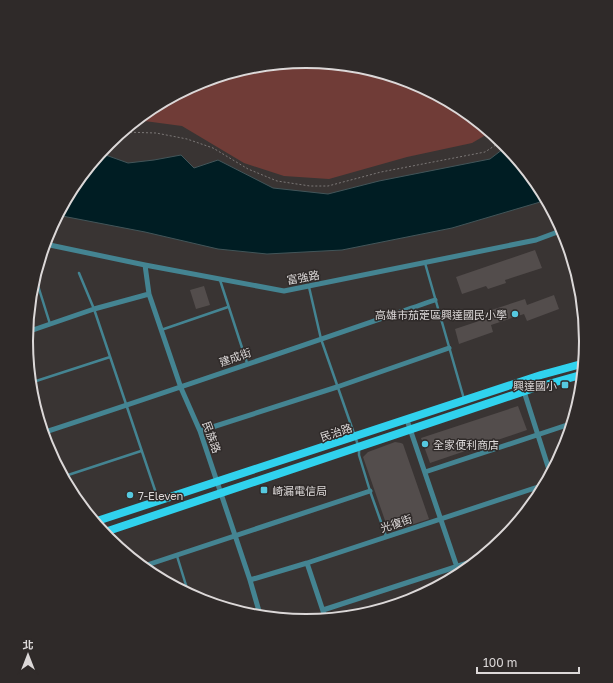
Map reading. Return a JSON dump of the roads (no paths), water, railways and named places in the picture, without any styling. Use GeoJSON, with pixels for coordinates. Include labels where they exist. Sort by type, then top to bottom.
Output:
{"type":"FeatureCollection","features":[{"type":"Feature","properties":{"kind":"main road","name":"民治路"},"geometry":{"type":"LineString","coordinates":[[100,520],[520,382],[579,365]]}},
{"type":"Feature","properties":{"kind":"main road","name":"民治路"},"geometry":{"type":"LineString","coordinates":[[109,531],[524,392],[578,376]]}},
{"type":"Feature","properties":{"kind":"street","name":"富強路"},"geometry":{"type":"LineString","coordinates":[[51,245],[220,280],[284,291],[536,240],[557,232]]}},
{"type":"Feature","properties":{"kind":"street","name":"民族路"},"geometry":{"type":"LineString","coordinates":[[145,265],[149,294],[181,388],[200,430],[259,611]]}},
{"type":"Feature","properties":{"kind":"street"},"geometry":{"type":"LineString","coordinates":[[34,330],[94,309],[149,294]]}},
{"type":"Feature","properties":{"kind":"street","name":"建成街"},"geometry":{"type":"LineString","coordinates":[[48,430],[181,388],[248,363],[435,300]]}},
{"type":"Feature","properties":{"kind":"street"},"geometry":{"type":"LineString","coordinates":[[200,430],[337,387],[449,348]]}},
{"type":"Feature","properties":{"kind":"street"},"geometry":{"type":"LineString","coordinates":[[520,382],[548,468]]}},
{"type":"Feature","properties":{"kind":"street"},"geometry":{"type":"LineString","coordinates":[[407,420],[457,569]]}},
{"type":"Feature","properties":{"kind":"street"},"geometry":{"type":"LineString","coordinates":[[425,472],[566,425]]}},
{"type":"Feature","properties":{"kind":"street","name":"光復街"},"geometry":{"type":"LineString","coordinates":[[250,580],[307,563],[538,487]]}},
{"type":"Feature","properties":{"kind":"street"},"geometry":{"type":"LineString","coordinates":[[149,564],[370,491]]}},
{"type":"Feature","properties":{"kind":"street"},"geometry":{"type":"LineString","coordinates":[[307,563],[324,614]]}},
{"type":"Feature","properties":{"kind":"street"},"geometry":{"type":"LineString","coordinates":[[323,610],[466,563]]}},
{"type":"Feature","properties":{"kind":"lane"},"geometry":{"type":"LineString","coordinates":[[425,263],[464,401]]}},
{"type":"Feature","properties":{"kind":"lane"},"geometry":{"type":"LineString","coordinates":[[79,273],[94,309],[159,502]]}},
{"type":"Feature","properties":{"kind":"lane"},"geometry":{"type":"LineString","coordinates":[[220,280],[248,363]]}},
{"type":"Feature","properties":{"kind":"lane"},"geometry":{"type":"LineString","coordinates":[[38,287],[50,324]]}},
{"type":"Feature","properties":{"kind":"lane"},"geometry":{"type":"LineString","coordinates":[[309,287],[321,339],[355,437],[370,491],[386,536]]}},
{"type":"Feature","properties":{"kind":"lane"},"geometry":{"type":"LineString","coordinates":[[161,330],[228,307]]}},
{"type":"Feature","properties":{"kind":"lane"},"geometry":{"type":"LineString","coordinates":[[36,382],[110,357]]}},
{"type":"Feature","properties":{"kind":"lane"},"geometry":{"type":"LineString","coordinates":[[68,475],[141,451]]}},
{"type":"Feature","properties":{"kind":"lane"},"geometry":{"type":"LineString","coordinates":[[177,555],[187,587]]}},
{"type":"Feature","properties":{"kind":"water"},"geometry":{"type":"Polygon","coordinates":[[[502,150],[523,175],[541,202],[452,228],[342,250],[267,254],[218,249],[145,232],[64,216],[79,190],[106,155],[128,163],[181,155],[194,168],[218,160],[273,188],[328,194],[379,181],[490,159],[502,150]]]}},
{"type":"Feature","properties":{"kind":"place","name":"高雄市茄萣區興達國民小學"},"geometry":{"type":"Point","coordinates":[515,314]}},
{"type":"Feature","properties":{"kind":"place","name":"興達國小"},"geometry":{"type":"Point","coordinates":[565,385]}},
{"type":"Feature","properties":{"kind":"place","name":"全家便利商店"},"geometry":{"type":"Point","coordinates":[425,444]}},
{"type":"Feature","properties":{"kind":"place","name":"崎漏電信局"},"geometry":{"type":"Point","coordinates":[264,490]}},
{"type":"Feature","properties":{"kind":"place","name":"7-Eleven"},"geometry":{"type":"Point","coordinates":[130,495]}}]}
